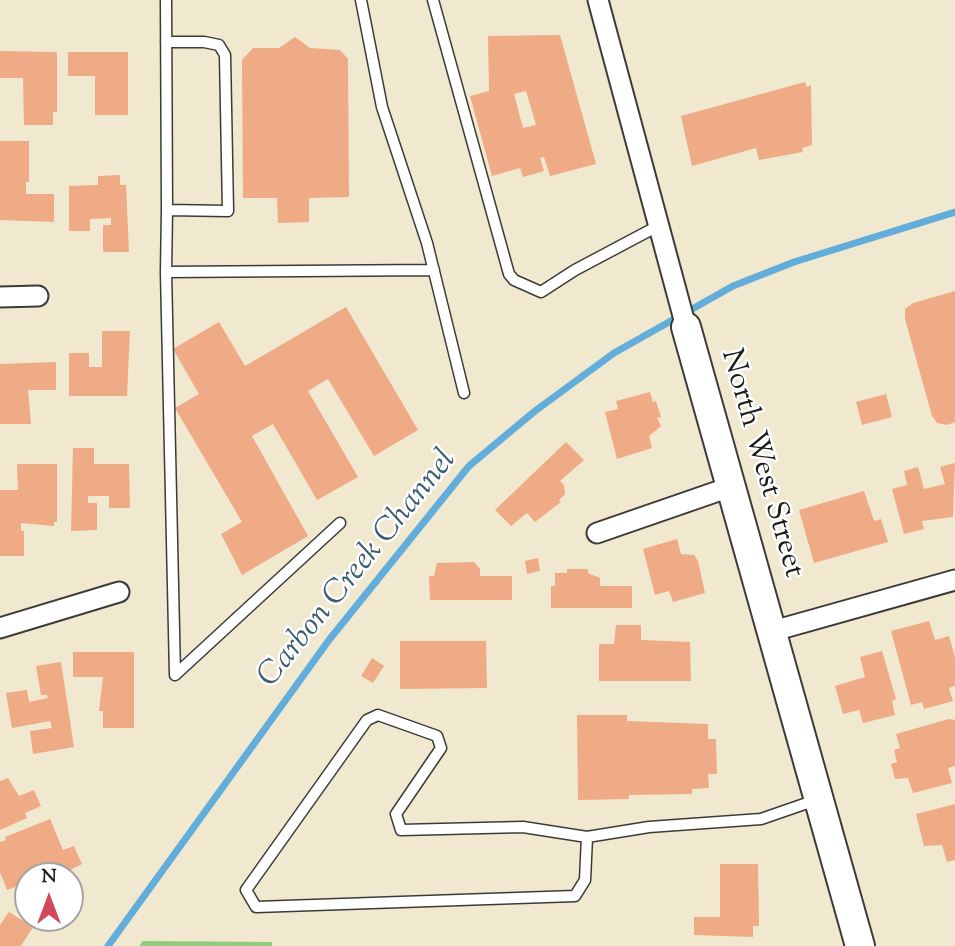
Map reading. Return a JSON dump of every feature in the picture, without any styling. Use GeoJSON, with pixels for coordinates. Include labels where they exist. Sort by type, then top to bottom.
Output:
{"type":"FeatureCollection","features":[{"type":"Feature","properties":{"kind":"street","name":"North West Street"},"geometry":{"type":"LineString","coordinates":[[598,0],[730,486],[774,631],[860,946]]}},
{"type":"Feature","properties":{"kind":"street"},"geometry":{"type":"LineString","coordinates":[[0,296],[38,296]]}},
{"type":"Feature","properties":{"kind":"street"},"geometry":{"type":"LineString","coordinates":[[597,533],[730,486]]}},
{"type":"Feature","properties":{"kind":"street"},"geometry":{"type":"LineString","coordinates":[[774,631],[955,580]]}},
{"type":"Feature","properties":{"kind":"street"},"geometry":{"type":"LineString","coordinates":[[0,628],[119,592]]}},
{"type":"Feature","properties":{"kind":"lane"},"geometry":{"type":"LineString","coordinates":[[166,0],[166,272],[175,675],[340,523]]}},
{"type":"Feature","properties":{"kind":"lane"},"geometry":{"type":"LineString","coordinates":[[361,0],[382,107],[433,270],[464,393]]}},
{"type":"Feature","properties":{"kind":"lane"},"geometry":{"type":"LineString","coordinates":[[433,0],[509,274],[514,280],[541,292],[575,270],[658,226]]}},
{"type":"Feature","properties":{"kind":"lane"},"geometry":{"type":"LineString","coordinates":[[166,42],[204,42],[219,46],[225,55],[229,211],[167,210]]}},
{"type":"Feature","properties":{"kind":"lane"},"geometry":{"type":"LineString","coordinates":[[166,272],[433,270]]}},
{"type":"Feature","properties":{"kind":"lane"},"geometry":{"type":"LineString","coordinates":[[587,836],[584,880],[575,896],[256,907],[246,890],[368,720],[378,715],[437,736],[441,748],[396,814],[401,830],[523,827],[587,836],[649,827],[761,819],[820,799]]}},
{"type":"Feature","properties":{"kind":"green space"},"geometry":{"type":"Polygon","coordinates":[[[143,941],[272,942],[272,946],[139,946],[143,941]]]}},
{"type":"Feature","properties":{"kind":"building"},"geometry":{"type":"Polygon","coordinates":[[[560,35],[596,164],[550,176],[544,157],[540,158],[544,171],[523,177],[520,168],[492,176],[470,96],[489,91],[488,36],[560,35]],[[526,91],[514,94],[523,128],[536,125],[526,91]]]}},
{"type":"Feature","properties":{"kind":"building"},"geometry":{"type":"Polygon","coordinates":[[[295,37],[310,48],[340,50],[348,59],[349,197],[309,198],[309,222],[278,223],[277,198],[243,198],[242,60],[253,48],[279,48],[295,37]]]}},
{"type":"Feature","properties":{"kind":"building"},"geometry":{"type":"Polygon","coordinates":[[[0,51],[57,52],[57,112],[53,112],[53,125],[24,125],[23,78],[0,78],[0,51]]]}},
{"type":"Feature","properties":{"kind":"building"},"geometry":{"type":"Polygon","coordinates":[[[68,52],[128,52],[128,115],[95,115],[95,76],[68,76],[68,52]]]}},
{"type":"Feature","properties":{"kind":"building"},"geometry":{"type":"Polygon","coordinates":[[[805,82],[807,87],[811,85],[812,145],[802,148],[803,152],[759,160],[756,148],[692,166],[681,116],[805,82]]]}},
{"type":"Feature","properties":{"kind":"building"},"geometry":{"type":"Polygon","coordinates":[[[0,141],[29,141],[29,182],[26,182],[26,194],[54,194],[54,222],[0,220],[0,141]]]}},
{"type":"Feature","properties":{"kind":"building"},"geometry":{"type":"Polygon","coordinates":[[[120,175],[120,185],[126,185],[129,252],[103,252],[103,225],[111,225],[111,218],[90,219],[90,231],[69,231],[69,186],[98,185],[98,176],[120,175]]]}},
{"type":"Feature","properties":{"kind":"building"},"geometry":{"type":"Polygon","coordinates":[[[955,291],[955,422],[947,425],[937,423],[932,416],[905,319],[905,309],[913,303],[955,291]]]}},
{"type":"Feature","properties":{"kind":"building"},"geometry":{"type":"Polygon","coordinates":[[[346,307],[418,430],[374,456],[328,379],[308,391],[358,477],[317,500],[273,424],[252,436],[308,536],[242,575],[221,534],[242,522],[175,408],[199,394],[173,349],[219,322],[245,366],[346,307]]]}},
{"type":"Feature","properties":{"kind":"building"},"geometry":{"type":"Polygon","coordinates":[[[102,331],[130,331],[127,396],[69,396],[69,353],[89,353],[89,367],[102,367],[102,331]]]}},
{"type":"Feature","properties":{"kind":"building"},"geometry":{"type":"Polygon","coordinates":[[[56,362],[56,390],[28,390],[31,424],[0,424],[0,364],[56,362]]]}},
{"type":"Feature","properties":{"kind":"building"},"geometry":{"type":"Polygon","coordinates":[[[650,392],[661,417],[657,418],[661,426],[649,436],[652,448],[617,459],[605,412],[618,409],[616,401],[650,392]]]}},
{"type":"Feature","properties":{"kind":"building"},"geometry":{"type":"Polygon","coordinates":[[[886,394],[892,417],[862,425],[856,402],[886,394]]]}},
{"type":"Feature","properties":{"kind":"building"},"geometry":{"type":"Polygon","coordinates":[[[566,442],[584,460],[560,481],[564,485],[565,494],[559,500],[561,502],[535,522],[527,513],[511,526],[495,510],[566,442]]]}},
{"type":"Feature","properties":{"kind":"building"},"geometry":{"type":"Polygon","coordinates":[[[73,448],[94,448],[94,464],[129,464],[130,508],[109,508],[109,496],[88,496],[88,503],[97,503],[97,530],[71,531],[73,448]]]}},
{"type":"Feature","properties":{"kind":"building"},"geometry":{"type":"Polygon","coordinates":[[[955,463],[953,517],[922,521],[924,529],[904,534],[892,489],[907,485],[904,471],[918,467],[924,489],[945,484],[940,467],[955,463]]]}},
{"type":"Feature","properties":{"kind":"building"},"geometry":{"type":"Polygon","coordinates":[[[17,464],[57,464],[57,522],[54,522],[54,526],[21,523],[21,531],[24,531],[24,556],[0,556],[0,490],[18,490],[17,464]]]}},
{"type":"Feature","properties":{"kind":"building"},"geometry":{"type":"Polygon","coordinates":[[[864,491],[874,521],[881,519],[888,542],[814,563],[799,510],[864,491]]]}},
{"type":"Feature","properties":{"kind":"building"},"geometry":{"type":"Polygon","coordinates":[[[677,539],[681,554],[694,555],[698,561],[705,593],[673,602],[669,591],[655,595],[643,549],[677,539]]]}},
{"type":"Feature","properties":{"kind":"building"},"geometry":{"type":"Polygon","coordinates":[[[538,558],[540,571],[527,574],[525,561],[538,558]]]}},
{"type":"Feature","properties":{"kind":"building"},"geometry":{"type":"Polygon","coordinates":[[[474,562],[480,569],[480,576],[512,576],[512,600],[430,600],[429,576],[434,576],[437,563],[474,562]]]}},
{"type":"Feature","properties":{"kind":"building"},"geometry":{"type":"Polygon","coordinates":[[[567,569],[588,569],[588,573],[600,578],[600,586],[632,586],[632,608],[551,608],[551,586],[555,586],[555,573],[567,573],[567,569]]]}},
{"type":"Feature","properties":{"kind":"building"},"geometry":{"type":"Polygon","coordinates":[[[929,621],[935,640],[949,636],[955,657],[955,686],[949,688],[953,701],[924,709],[922,702],[911,705],[891,631],[929,621]]]}},
{"type":"Feature","properties":{"kind":"building"},"geometry":{"type":"Polygon","coordinates":[[[616,625],[641,625],[641,640],[690,642],[691,681],[599,681],[599,644],[614,644],[616,625]]]}},
{"type":"Feature","properties":{"kind":"building"},"geometry":{"type":"Polygon","coordinates":[[[400,641],[486,641],[487,688],[400,689],[400,641]]]}},
{"type":"Feature","properties":{"kind":"building"},"geometry":{"type":"Polygon","coordinates":[[[882,651],[896,699],[892,701],[895,715],[863,723],[859,710],[843,714],[835,686],[865,677],[860,657],[882,651]]]}},
{"type":"Feature","properties":{"kind":"building"},"geometry":{"type":"Polygon","coordinates":[[[73,652],[134,652],[134,728],[103,728],[103,711],[99,711],[103,677],[73,677],[73,652]]]}},
{"type":"Feature","properties":{"kind":"building"},"geometry":{"type":"Polygon","coordinates":[[[372,658],[384,666],[373,683],[361,676],[372,658]]]}},
{"type":"Feature","properties":{"kind":"building"},"geometry":{"type":"Polygon","coordinates":[[[61,662],[74,747],[33,754],[30,731],[52,728],[50,721],[12,728],[6,693],[27,690],[29,702],[48,698],[47,695],[41,695],[36,666],[61,662]]]}},
{"type":"Feature","properties":{"kind":"building"},"geometry":{"type":"Polygon","coordinates":[[[577,715],[627,715],[627,721],[708,724],[708,739],[716,739],[717,774],[708,774],[709,788],[692,789],[692,794],[629,795],[629,799],[578,800],[577,715]]]}},
{"type":"Feature","properties":{"kind":"building"},"geometry":{"type":"Polygon","coordinates":[[[949,719],[955,720],[955,766],[948,768],[952,783],[913,793],[908,778],[895,779],[891,764],[897,762],[894,750],[900,748],[896,734],[949,719]]]}},
{"type":"Feature","properties":{"kind":"building"},"geometry":{"type":"Polygon","coordinates":[[[8,778],[19,796],[34,790],[41,806],[25,813],[27,818],[0,830],[0,781],[8,778]]]}},
{"type":"Feature","properties":{"kind":"building"},"geometry":{"type":"Polygon","coordinates":[[[955,804],[955,860],[947,862],[942,845],[924,846],[916,814],[955,804]]]}},
{"type":"Feature","properties":{"kind":"building"},"geometry":{"type":"Polygon","coordinates":[[[50,819],[63,850],[74,846],[81,862],[14,862],[14,887],[7,890],[0,872],[0,842],[6,840],[5,837],[50,819]]]}},
{"type":"Feature","properties":{"kind":"building"},"geometry":{"type":"Polygon","coordinates":[[[720,864],[758,864],[759,926],[753,926],[753,937],[694,935],[694,917],[720,917],[720,864]]]}},
{"type":"Feature","properties":{"kind":"building"},"geometry":{"type":"Polygon","coordinates":[[[9,912],[14,915],[14,932],[30,932],[21,946],[0,946],[0,925],[9,912]]]}},
{"type":"Feature","properties":{"kind":"waterway","name":"Carbon Creek Channel"},"geometry":{"type":"LineString","coordinates":[[108,946],[329,640],[469,466],[535,411],[614,353],[733,286],[794,262],[955,212]]}}]}
